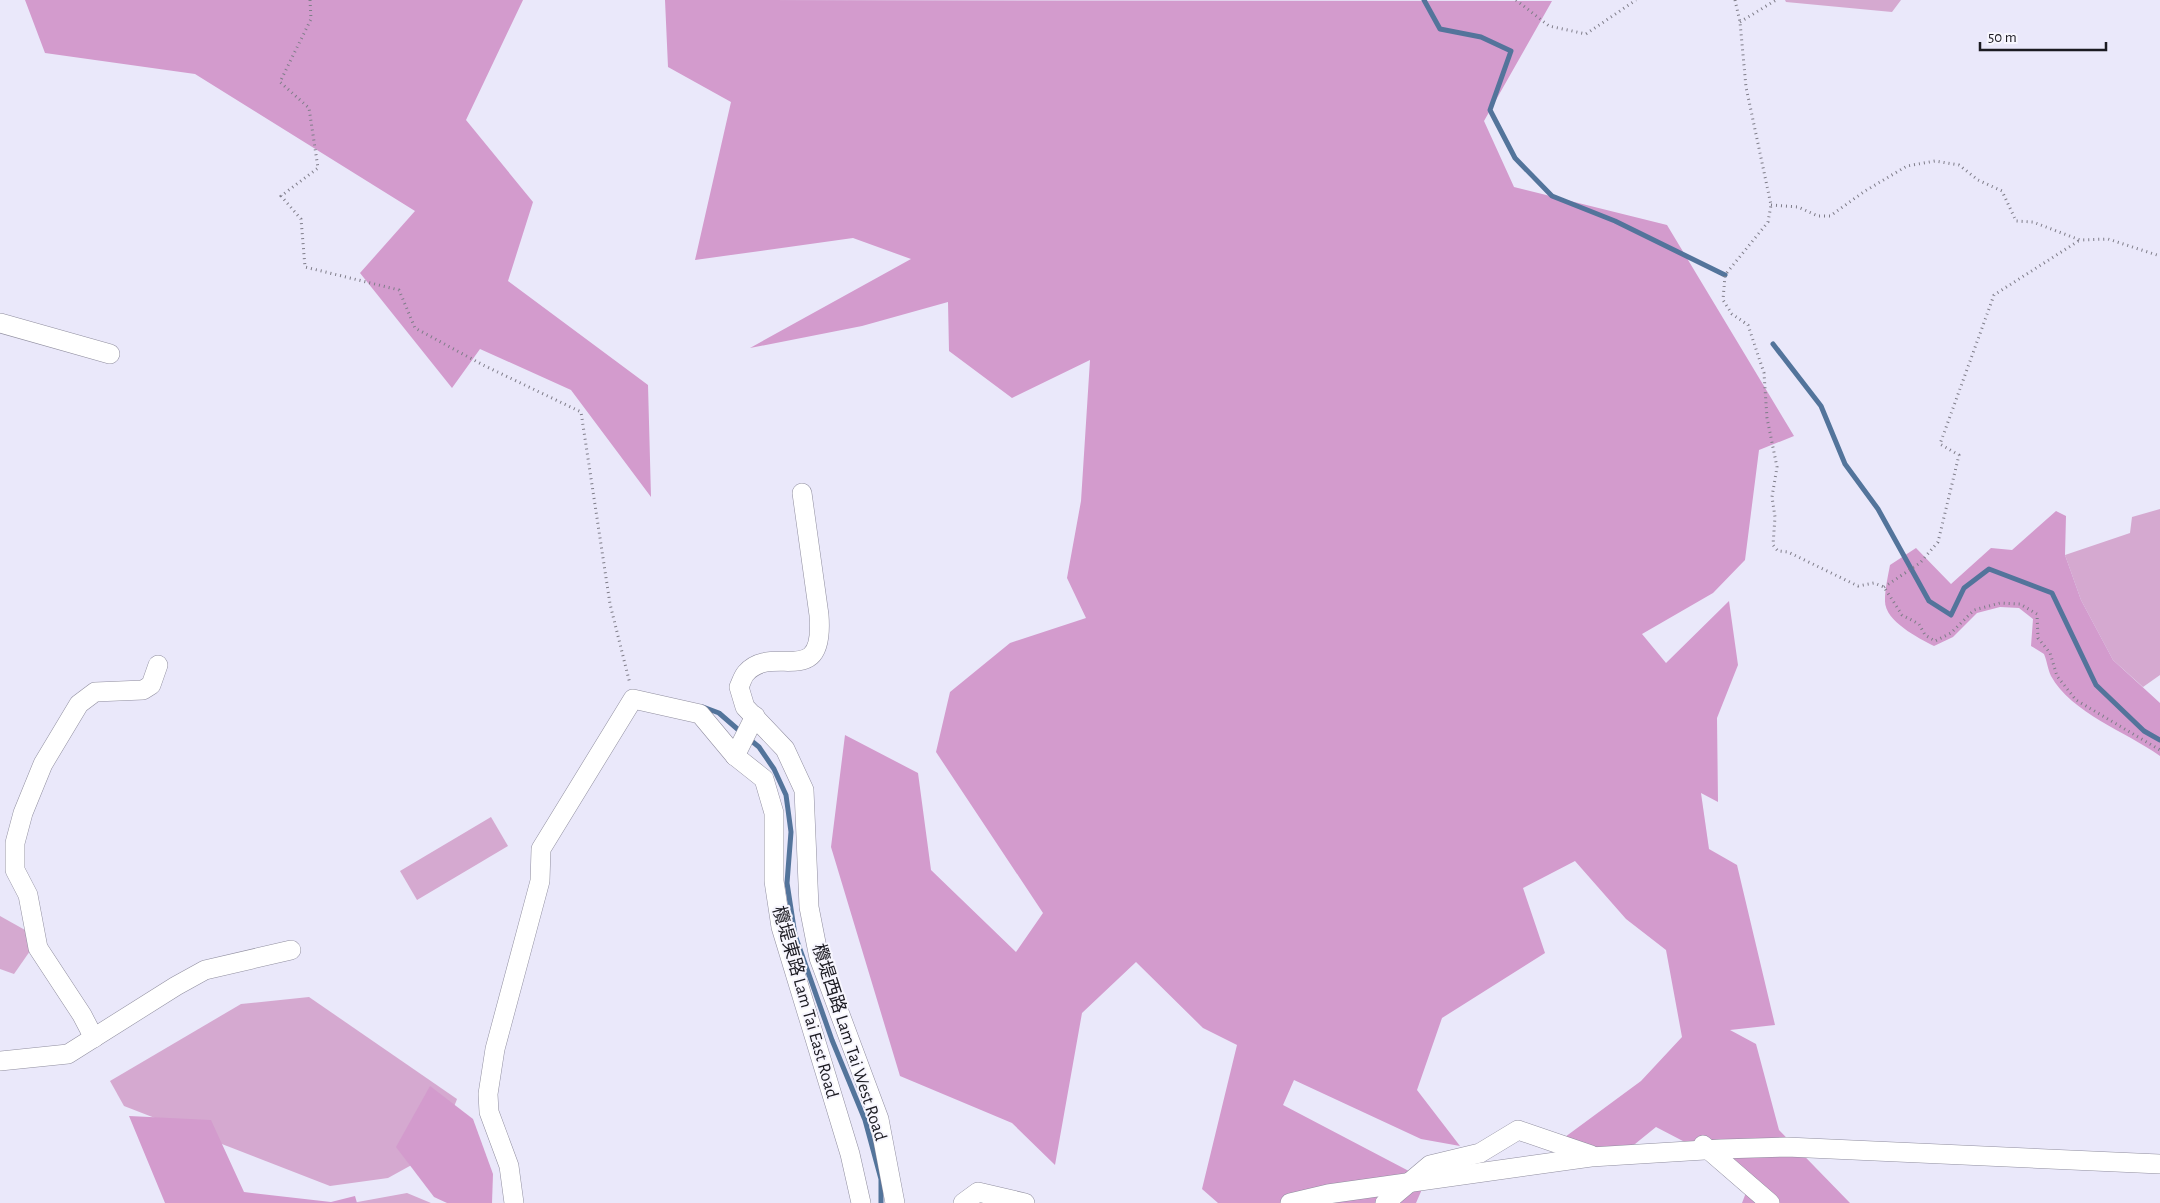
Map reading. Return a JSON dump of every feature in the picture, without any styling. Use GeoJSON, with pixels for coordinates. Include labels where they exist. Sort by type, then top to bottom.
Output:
{"type":"FeatureCollection","features":[{"type":"Feature","properties":{"kind":"street"},"geometry":{"type":"LineString","coordinates":[[0,323],[110,354]]}},
{"type":"Feature","properties":{"kind":"street","name":"欖堤西路 Lam Tai West Road"},"geometry":{"type":"LineString","coordinates":[[802,493],[820,635],[815,652],[803,660],[763,662],[746,673],[739,687],[745,707],[753,720],[785,749],[804,790],[809,906],[819,958],[879,1119],[896,1203]]}},
{"type":"Feature","properties":{"kind":"street"},"geometry":{"type":"LineString","coordinates":[[94,1038],[74,1002],[38,948],[28,895],[15,870],[15,843],[23,813],[43,764],[79,704],[95,692],[143,690],[151,685],[158,665]]}},
{"type":"Feature","properties":{"kind":"street","name":"欖堤東路 Lam Tai East Road"},"geometry":{"type":"LineString","coordinates":[[634,699],[700,714],[739,749],[764,779],[774,813],[774,881],[781,927],[850,1154],[861,1203]]}},
{"type":"Feature","properties":{"kind":"street"},"geometry":{"type":"LineString","coordinates":[[514,1203],[509,1166],[489,1112],[488,1094],[495,1049],[540,881],[541,849],[634,699]]}},
{"type":"Feature","properties":{"kind":"street"},"geometry":{"type":"LineString","coordinates":[[739,749],[753,720]]}},
{"type":"Feature","properties":{"kind":"street"},"geometry":{"type":"LineString","coordinates":[[0,1061],[68,1054],[176,986],[205,970],[291,950]]}},
{"type":"Feature","properties":{"kind":"street"},"geometry":{"type":"LineString","coordinates":[[1385,1203],[1430,1165],[1480,1153],[1518,1130],[1592,1156],[1667,1143],[1702,1145],[1770,1203]]}},
{"type":"Feature","properties":{"kind":"street"},"geometry":{"type":"LineString","coordinates":[[1290,1203],[1338,1193],[1591,1157],[1712,1149],[1787,1147],[2160,1164]]}},
{"type":"Feature","properties":{"kind":"street"},"geometry":{"type":"LineString","coordinates":[[963,1203],[978,1192],[1025,1203]]}},
{"type":"Feature","properties":{"kind":"path"},"geometry":{"type":"LineString","coordinates":[[310,0],[310,19],[280,82],[309,108],[318,168],[281,196],[301,218],[305,267],[400,290],[415,328],[483,365],[581,412],[610,604],[634,699]]}},
{"type":"Feature","properties":{"kind":"path"},"geometry":{"type":"LineString","coordinates":[[1516,0],[1550,26],[1586,34],[1636,0]]}},
{"type":"Feature","properties":{"kind":"path"},"geometry":{"type":"LineString","coordinates":[[1736,0],[1746,87],[1771,205],[1768,222],[1725,275],[1723,300],[1732,314],[1748,325],[1764,373],[1767,418],[1776,467],[1772,497],[1775,516],[1773,545],[1778,551],[1788,552],[1858,586],[1874,583],[1884,587],[1902,615],[1919,624],[1925,636],[1935,640],[1951,633],[1974,610],[2000,603],[2020,604],[2037,614],[2038,638],[2050,653],[2057,676],[2076,700],[2160,750]]}},
{"type":"Feature","properties":{"kind":"path"},"geometry":{"type":"LineString","coordinates":[[1740,22],[1776,0]]}},
{"type":"Feature","properties":{"kind":"path"},"geometry":{"type":"LineString","coordinates":[[1771,205],[1798,207],[1818,216],[1830,216],[1865,191],[1907,166],[1935,161],[1959,165],[1978,180],[2002,192],[2016,221],[2033,222],[2080,240],[2108,239],[2160,256]]}},
{"type":"Feature","properties":{"kind":"path"},"geometry":{"type":"LineString","coordinates":[[1884,587],[1915,566],[1938,542],[1959,456],[1940,444],[1994,295],[2080,240]]}},
{"type":"Feature","properties":{"kind":"shaded area"},"geometry":{"type":"Polygon","coordinates":[[[25,0],[523,0],[466,120],[533,202],[508,281],[648,385],[651,497],[571,390],[480,349],[452,388],[360,273],[415,211],[195,74],[45,53],[25,0]]]}},
{"type":"Feature","properties":{"kind":"shaded area"},"geometry":{"type":"Polygon","coordinates":[[[665,0],[1552,1],[1484,121],[1514,187],[1667,225],[1794,436],[1759,450],[1745,560],[1713,593],[1642,634],[1666,663],[1729,601],[1738,665],[1717,718],[1718,802],[1701,793],[1709,849],[1737,865],[1775,1025],[1730,1030],[1756,1044],[1779,1130],[1850,1203],[1742,1203],[1752,1177],[1656,1127],[1614,1161],[1565,1137],[1641,1081],[1682,1037],[1666,950],[1626,919],[1575,861],[1523,888],[1545,953],[1442,1018],[1417,1090],[1460,1146],[1421,1139],[1294,1080],[1283,1105],[1426,1180],[1416,1203],[1218,1203],[1202,1189],[1237,1045],[1203,1028],[1136,962],[1082,1013],[1055,1165],[1012,1123],[900,1076],[831,847],[845,735],[918,773],[931,870],[1016,952],[1043,913],[936,752],[950,692],[1010,643],[1086,618],[1067,578],[1081,501],[1090,360],[1012,398],[949,351],[948,302],[862,326],[750,348],[911,259],[853,238],[695,260],[731,102],[668,67],[665,0]]]}},
{"type":"Feature","properties":{"kind":"shaded area"},"geometry":{"type":"Polygon","coordinates":[[[1785,0],[1901,0],[1892,12],[1786,2],[1785,0]]]}},
{"type":"Feature","properties":{"kind":"shaded area"},"geometry":{"type":"Polygon","coordinates":[[[2160,509],[2160,675],[2143,687],[2113,660],[2081,600],[2065,555],[2130,533],[2132,517],[2160,509]]]}},
{"type":"Feature","properties":{"kind":"shaded area"},"geometry":{"type":"Polygon","coordinates":[[[2056,511],[2066,516],[2065,555],[2081,600],[2113,660],[2160,703],[2160,756],[2086,711],[2060,689],[2051,676],[2044,654],[2031,646],[2033,619],[2019,608],[2000,607],[1977,613],[1953,637],[1934,646],[1896,622],[1886,608],[1885,600],[1890,565],[1916,548],[1951,584],[1991,548],[2012,550],[2056,511]]]}},
{"type":"Feature","properties":{"kind":"shaded area"},"geometry":{"type":"Polygon","coordinates":[[[491,817],[508,846],[417,900],[400,871],[491,817]]]}},
{"type":"Feature","properties":{"kind":"shaded area"},"geometry":{"type":"Polygon","coordinates":[[[0,916],[25,930],[30,951],[14,974],[0,969],[0,916]]]}},
{"type":"Feature","properties":{"kind":"shaded area"},"geometry":{"type":"Polygon","coordinates":[[[309,997],[457,1099],[437,1151],[388,1178],[330,1186],[124,1106],[110,1081],[241,1004],[309,997]]]}},
{"type":"Feature","properties":{"kind":"shaded area"},"geometry":{"type":"Polygon","coordinates":[[[430,1086],[473,1119],[493,1174],[492,1203],[447,1203],[434,1197],[396,1147],[430,1086]]]}},
{"type":"Feature","properties":{"kind":"shaded area"},"geometry":{"type":"Polygon","coordinates":[[[129,1116],[211,1120],[244,1192],[331,1202],[355,1196],[357,1203],[165,1203],[129,1116]]]}},
{"type":"Feature","properties":{"kind":"shaded area"},"geometry":{"type":"Polygon","coordinates":[[[407,1193],[431,1203],[352,1203],[407,1193]]]}},
{"type":"Feature","properties":{"kind":"waterway"},"geometry":{"type":"LineString","coordinates":[[1424,0],[1440,29],[1481,37],[1511,51],[1490,110],[1515,158],[1552,196],[1615,221],[1725,275]]}},
{"type":"Feature","properties":{"kind":"waterway"},"geometry":{"type":"LineString","coordinates":[[1773,344],[1821,406],[1845,464],[1878,509],[1929,601],[1951,615],[1964,588],[1989,569],[2052,593],[2096,685],[2144,731],[2160,740]]}},
{"type":"Feature","properties":{"kind":"waterway"},"geometry":{"type":"LineString","coordinates":[[703,707],[719,713],[742,733]]}},
{"type":"Feature","properties":{"kind":"waterway"},"geometry":{"type":"LineString","coordinates":[[748,738],[759,747],[774,769],[786,795],[791,832],[787,883],[795,935],[832,1040],[865,1120],[881,1179],[881,1203]]}}]}
